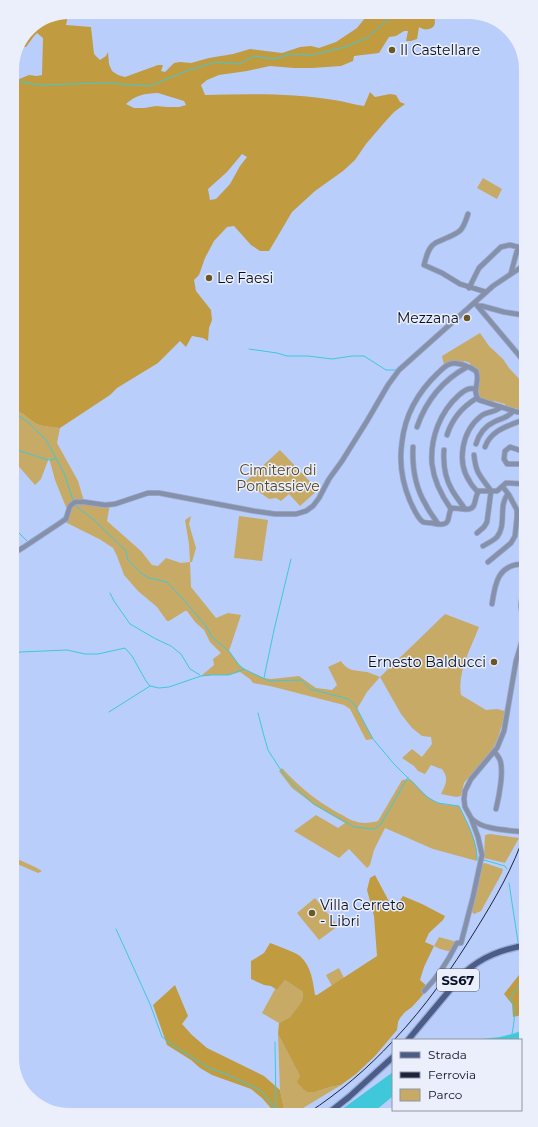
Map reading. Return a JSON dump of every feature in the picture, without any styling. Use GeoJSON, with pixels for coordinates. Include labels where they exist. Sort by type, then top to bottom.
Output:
{"type":"FeatureCollection","features":[{"type":"Feature","properties":{"kind":"main road","name":"SS67"},"geometry":{"type":"LineString","coordinates":[[409,1039],[471,966],[493,953],[519,946]]}},
{"type":"Feature","properties":{"kind":"main road"},"geometry":{"type":"LineString","coordinates":[[335,1108],[392,1057]]}},
{"type":"Feature","properties":{"kind":"street"},"geometry":{"type":"LineString","coordinates":[[468,214],[465,224],[458,233],[433,244],[424,264],[460,284],[486,292]]}},
{"type":"Feature","properties":{"kind":"street"},"geometry":{"type":"LineString","coordinates":[[469,288],[479,268],[501,247],[506,245],[518,248],[511,273]]}},
{"type":"Feature","properties":{"kind":"street"},"geometry":{"type":"LineString","coordinates":[[19,550],[66,519],[70,506],[75,502],[105,505],[115,504],[148,493],[159,493],[275,514],[296,514],[306,511],[313,506],[319,498],[329,479],[342,461],[388,385],[399,370],[478,304],[486,292],[493,286],[519,268]]}},
{"type":"Feature","properties":{"kind":"street"},"geometry":{"type":"LineString","coordinates":[[478,304],[504,312],[519,314]]}},
{"type":"Feature","properties":{"kind":"street"},"geometry":{"type":"LineString","coordinates":[[478,304],[519,352]]}},
{"type":"Feature","properties":{"kind":"street"},"geometry":{"type":"LineString","coordinates":[[451,509],[444,524],[424,522],[421,520],[414,508],[408,496],[404,482],[401,460],[403,435],[415,402],[424,389],[436,374],[444,367],[451,363],[456,364],[477,372],[478,379],[475,394],[479,400],[519,412]]}},
{"type":"Feature","properties":{"kind":"street"},"geometry":{"type":"LineString","coordinates":[[417,427],[425,408],[436,392],[447,381],[467,367]]}},
{"type":"Feature","properties":{"kind":"street"},"geometry":{"type":"LineString","coordinates":[[451,509],[441,493],[435,478],[432,461],[435,435],[440,419],[451,403],[466,389],[476,389]]}},
{"type":"Feature","properties":{"kind":"street"},"geometry":{"type":"LineString","coordinates":[[447,436],[458,413],[477,398]]}},
{"type":"Feature","properties":{"kind":"street"},"geometry":{"type":"LineString","coordinates":[[478,492],[469,481],[465,471],[462,457],[463,446],[468,432],[476,420],[484,414],[496,411],[501,407]]}},
{"type":"Feature","properties":{"kind":"street"},"geometry":{"type":"LineString","coordinates":[[476,444],[480,435],[487,427],[510,415],[513,411]]}},
{"type":"Feature","properties":{"kind":"street"},"geometry":{"type":"LineString","coordinates":[[485,447],[490,438],[497,431],[519,422]]}},
{"type":"Feature","properties":{"kind":"street"},"geometry":{"type":"LineString","coordinates":[[413,447],[413,467],[417,485],[425,505],[436,524]]}},
{"type":"Feature","properties":{"kind":"street"},"geometry":{"type":"LineString","coordinates":[[519,450],[510,447],[505,451],[504,459],[507,464],[519,464]]}},
{"type":"Feature","properties":{"kind":"street"},"geometry":{"type":"LineString","coordinates":[[444,450],[446,476],[453,491],[465,509]]}},
{"type":"Feature","properties":{"kind":"street"},"geometry":{"type":"LineString","coordinates":[[474,455],[478,473],[491,491],[488,521],[477,533]]}},
{"type":"Feature","properties":{"kind":"street"},"geometry":{"type":"LineString","coordinates":[[478,492],[498,491],[507,483],[519,484]]}},
{"type":"Feature","properties":{"kind":"street"},"geometry":{"type":"LineString","coordinates":[[488,562],[511,543],[515,537],[517,511],[503,486]]}},
{"type":"Feature","properties":{"kind":"street"},"geometry":{"type":"LineString","coordinates":[[451,509],[470,509],[474,506],[476,494],[478,492]]}},
{"type":"Feature","properties":{"kind":"street"},"geometry":{"type":"LineString","coordinates":[[483,546],[495,539],[500,532],[504,499],[508,494]]}},
{"type":"Feature","properties":{"kind":"street"},"geometry":{"type":"LineString","coordinates":[[492,604],[499,576],[511,566],[519,564]]}},
{"type":"Feature","properties":{"kind":"street"},"geometry":{"type":"LineString","coordinates":[[424,991],[434,981],[444,967],[457,943],[462,943],[481,862],[481,848],[471,818],[466,810],[464,798],[466,788],[471,779],[495,752],[502,736],[519,651]]}},
{"type":"Feature","properties":{"kind":"street"},"geometry":{"type":"LineString","coordinates":[[495,752],[501,765],[500,795],[496,809]]}},
{"type":"Feature","properties":{"kind":"street"},"geometry":{"type":"LineString","coordinates":[[471,818],[479,825],[485,827],[519,832]]}},
{"type":"Feature","properties":{"kind":"street"},"geometry":{"type":"LineString","coordinates":[[476,831],[479,825]]}},
{"type":"Feature","properties":{"kind":"street"},"geometry":{"type":"LineString","coordinates":[[478,837],[485,827]]}},
{"type":"Feature","properties":{"kind":"green space"},"geometry":{"type":"Polygon","coordinates":[[[483,178],[502,189],[497,199],[477,188],[483,178]]]}},
{"type":"Feature","properties":{"kind":"green space"},"geometry":{"type":"Polygon","coordinates":[[[480,333],[489,346],[503,359],[519,379],[519,409],[505,406],[505,404],[494,401],[492,403],[480,399],[477,393],[480,375],[477,369],[470,366],[470,363],[464,361],[463,364],[450,361],[444,365],[442,356],[480,333]]]}},
{"type":"Feature","properties":{"kind":"green space"},"geometry":{"type":"Polygon","coordinates":[[[19,412],[39,425],[60,428],[57,443],[78,481],[84,501],[110,504],[107,521],[141,551],[152,565],[158,566],[166,558],[181,563],[190,562],[191,587],[216,618],[228,613],[241,615],[229,651],[239,665],[244,669],[264,678],[271,679],[299,676],[316,688],[332,690],[337,685],[328,667],[341,661],[349,669],[367,672],[380,677],[367,692],[357,709],[373,739],[366,740],[350,709],[344,705],[253,683],[240,672],[229,675],[201,676],[214,665],[213,659],[221,653],[210,642],[204,630],[195,622],[187,611],[167,621],[157,607],[138,591],[124,575],[113,548],[101,540],[63,521],[68,512],[55,480],[49,458],[41,479],[35,485],[19,467],[19,412]]]}},
{"type":"Feature","properties":{"kind":"green space","name":"Cimitero di Pontassieve"},"geometry":{"type":"Polygon","coordinates":[[[280,450],[318,490],[300,506],[289,494],[281,501],[276,498],[269,499],[245,482],[280,450]]]}},
{"type":"Feature","properties":{"kind":"green space"},"geometry":{"type":"Polygon","coordinates":[[[191,516],[189,524],[196,548],[192,562],[190,562],[185,520],[191,516]]]}},
{"type":"Feature","properties":{"kind":"green space","name":"Cimitero di Pontassieve"},"geometry":{"type":"Polygon","coordinates":[[[239,516],[268,520],[262,561],[234,558],[239,516]]]}},
{"type":"Feature","properties":{"kind":"green space"},"geometry":{"type":"Polygon","coordinates":[[[445,614],[479,627],[463,669],[460,686],[461,695],[486,710],[497,709],[505,711],[498,738],[493,749],[464,783],[461,796],[456,797],[441,794],[445,786],[446,777],[445,773],[440,767],[441,769],[431,765],[425,774],[418,771],[414,766],[402,758],[412,749],[422,757],[432,744],[431,737],[422,736],[412,728],[401,714],[380,677],[445,614]]]}},
{"type":"Feature","properties":{"kind":"green space"},"geometry":{"type":"Polygon","coordinates":[[[282,768],[309,794],[350,820],[363,823],[378,821],[402,780],[410,779],[434,801],[459,806],[469,825],[474,840],[477,861],[433,849],[385,828],[374,850],[370,865],[367,868],[349,849],[339,858],[294,831],[316,815],[338,828],[345,823],[314,805],[292,788],[279,771],[282,768]]]}},
{"type":"Feature","properties":{"kind":"green space"},"geometry":{"type":"Polygon","coordinates":[[[490,834],[519,838],[505,863],[484,858],[485,835],[490,834]]]}},
{"type":"Feature","properties":{"kind":"green space"},"geometry":{"type":"Polygon","coordinates":[[[19,860],[42,871],[38,873],[19,865],[19,860]]]}},
{"type":"Feature","properties":{"kind":"green space"},"geometry":{"type":"Polygon","coordinates":[[[485,863],[503,869],[481,911],[474,914],[471,911],[482,864],[485,863]]]}},
{"type":"Feature","properties":{"kind":"green space"},"geometry":{"type":"Polygon","coordinates":[[[315,898],[338,926],[319,940],[297,913],[315,898]]]}},
{"type":"Feature","properties":{"kind":"green space"},"geometry":{"type":"Polygon","coordinates":[[[439,937],[457,942],[452,952],[434,946],[439,937]]]}},
{"type":"Feature","properties":{"kind":"green space"},"geometry":{"type":"Polygon","coordinates":[[[339,968],[344,978],[332,986],[326,975],[339,968]]]}},
{"type":"Feature","properties":{"kind":"green space"},"geometry":{"type":"Polygon","coordinates":[[[285,980],[303,992],[302,1001],[290,1017],[279,1023],[262,1013],[275,989],[277,990],[285,980]]]}},
{"type":"Feature","properties":{"kind":"green space"},"geometry":{"type":"Polygon","coordinates":[[[278,1034],[300,1076],[315,1092],[341,1085],[303,1108],[284,1108],[280,1090],[278,1034]]]}},
{"type":"Feature","properties":{"kind":"shaded area"},"geometry":{"type":"Polygon","coordinates":[[[67,19],[66,25],[91,27],[94,54],[100,60],[106,56],[108,52],[109,64],[112,71],[125,77],[158,65],[163,65],[161,71],[165,72],[174,63],[191,63],[250,49],[282,53],[300,47],[311,46],[319,48],[336,42],[357,28],[364,19],[435,19],[435,22],[435,25],[429,29],[419,27],[417,39],[406,41],[408,31],[404,31],[396,36],[389,37],[379,53],[354,56],[353,61],[341,66],[294,68],[270,66],[219,75],[207,80],[201,85],[205,95],[254,94],[302,96],[364,106],[370,92],[375,97],[390,94],[396,95],[400,102],[405,104],[394,112],[384,123],[366,144],[355,160],[343,171],[315,191],[292,212],[269,251],[260,251],[251,245],[234,226],[227,227],[214,241],[205,258],[199,275],[194,280],[196,291],[211,310],[212,320],[209,328],[208,341],[203,338],[192,336],[186,347],[180,341],[158,363],[117,388],[110,395],[60,428],[39,425],[19,412],[19,79],[29,75],[42,75],[43,38],[37,33],[26,47],[24,47],[36,31],[53,22],[67,19]],[[158,93],[141,95],[126,104],[134,108],[156,106],[179,107],[186,105],[184,101],[158,93]],[[242,154],[227,172],[208,189],[210,200],[216,199],[230,184],[247,157],[242,154]]]}},
{"type":"Feature","properties":{"kind":"shaded area"},"geometry":{"type":"Polygon","coordinates":[[[375,875],[392,907],[397,905],[403,896],[445,916],[443,920],[429,933],[425,942],[434,946],[424,967],[420,980],[429,988],[400,1018],[397,1030],[375,1056],[356,1074],[341,1085],[315,1092],[308,1092],[297,1082],[300,1076],[278,1034],[279,1023],[290,1017],[302,1001],[303,992],[285,980],[277,990],[271,986],[264,985],[251,979],[251,961],[264,953],[270,943],[300,956],[307,964],[315,995],[317,995],[377,956],[374,916],[367,890],[370,878],[375,875]]]}},
{"type":"Feature","properties":{"kind":"shaded area"},"geometry":{"type":"Polygon","coordinates":[[[519,975],[519,1016],[513,1017],[512,1004],[504,994],[519,975]]]}},
{"type":"Feature","properties":{"kind":"shaded area"},"geometry":{"type":"Polygon","coordinates":[[[175,985],[188,1016],[182,1024],[207,1048],[264,1076],[280,1090],[284,1108],[271,1108],[251,1089],[212,1075],[167,1045],[153,1005],[175,985]]]}},
{"type":"Feature","properties":{"kind":"shaded area"},"geometry":{"type":"Polygon","coordinates":[[[519,1032],[519,1039],[482,1039],[500,1037],[519,1032]]]}},
{"type":"Feature","properties":{"kind":"shaded area"},"geometry":{"type":"Polygon","coordinates":[[[392,1073],[392,1097],[379,1108],[344,1108],[392,1073]]]}},
{"type":"Feature","properties":{"kind":"waterway"},"geometry":{"type":"LineString","coordinates":[[19,81],[39,85],[105,83],[150,86],[186,71],[216,62],[239,64],[254,56],[274,59],[291,54],[311,55],[345,47],[367,38],[388,19]]}},
{"type":"Feature","properties":{"kind":"waterway"},"geometry":{"type":"LineString","coordinates":[[249,349],[287,356],[308,356],[332,359],[364,356],[386,370],[396,370]]}},
{"type":"Feature","properties":{"kind":"waterway"},"geometry":{"type":"LineString","coordinates":[[19,416],[30,424],[46,440],[64,473],[73,500]]}},
{"type":"Feature","properties":{"kind":"waterway"},"geometry":{"type":"LineString","coordinates":[[19,451],[48,460],[56,459]]}},
{"type":"Feature","properties":{"kind":"waterway"},"geometry":{"type":"LineString","coordinates":[[75,505],[93,519],[126,551],[128,560],[141,573],[149,578],[167,582],[206,626],[212,637],[229,651],[239,665],[244,669],[269,681],[302,680],[311,690],[348,699],[355,705],[373,739],[394,764],[427,797],[438,803],[459,806],[471,832],[478,859]]}},
{"type":"Feature","properties":{"kind":"waterway"},"geometry":{"type":"LineString","coordinates":[[60,520],[65,516]]}},
{"type":"Feature","properties":{"kind":"waterway"},"geometry":{"type":"LineString","coordinates":[[30,540],[50,527]]}},
{"type":"Feature","properties":{"kind":"waterway"},"geometry":{"type":"LineString","coordinates":[[19,533],[28,542]]}},
{"type":"Feature","properties":{"kind":"waterway"},"geometry":{"type":"LineString","coordinates":[[264,678],[291,559]]}},
{"type":"Feature","properties":{"kind":"waterway"},"geometry":{"type":"LineString","coordinates":[[110,593],[130,624],[171,646],[181,654],[190,669],[200,675]]}},
{"type":"Feature","properties":{"kind":"waterway"},"geometry":{"type":"LineString","coordinates":[[19,652],[67,650],[85,654],[98,654],[125,648],[132,656],[150,686],[159,688],[169,687],[201,676],[229,675],[244,669]]}},
{"type":"Feature","properties":{"kind":"waterway"},"geometry":{"type":"LineString","coordinates":[[109,712],[150,686]]}},
{"type":"Feature","properties":{"kind":"waterway"},"geometry":{"type":"LineString","coordinates":[[258,713],[268,750],[284,775],[314,804],[354,827],[375,829],[381,824],[408,777]]}},
{"type":"Feature","properties":{"kind":"waterway"},"geometry":{"type":"LineString","coordinates":[[484,860],[505,866],[507,869]]}},
{"type":"Feature","properties":{"kind":"waterway"},"geometry":{"type":"LineString","coordinates":[[509,883],[518,942]]}},
{"type":"Feature","properties":{"kind":"waterway"},"geometry":{"type":"LineString","coordinates":[[116,929],[150,1004],[162,1037],[209,1068],[226,1074],[260,1090],[274,1108]]}},
{"type":"Feature","properties":{"kind":"waterway"},"geometry":{"type":"LineString","coordinates":[[512,1034],[514,1007],[510,998],[519,986]]}},
{"type":"Feature","properties":{"kind":"waterway"},"geometry":{"type":"LineString","coordinates":[[275,1042],[276,1108]]}},
{"type":"Feature","properties":{"kind":"railway"},"geometry":{"type":"LineString","coordinates":[[395,1039],[427,1001],[466,945],[490,907],[519,849]]}},
{"type":"Feature","properties":{"kind":"railway"},"geometry":{"type":"LineString","coordinates":[[315,1108],[353,1080],[392,1042]]}},
{"type":"Feature","properties":{"kind":"place","name":"Il Castellare"},"geometry":{"type":"Point","coordinates":[392,50]}},
{"type":"Feature","properties":{"kind":"place","name":"Le Faesi"},"geometry":{"type":"Point","coordinates":[209,278]}},
{"type":"Feature","properties":{"kind":"place","name":"Mezzana"},"geometry":{"type":"Point","coordinates":[467,318]}},
{"type":"Feature","properties":{"kind":"place","name":"Ernesto Balducci"},"geometry":{"type":"Point","coordinates":[494,662]}},
{"type":"Feature","properties":{"kind":"place","name":"Villa Cerreto - Libri"},"geometry":{"type":"Point","coordinates":[312,913]}}]}
